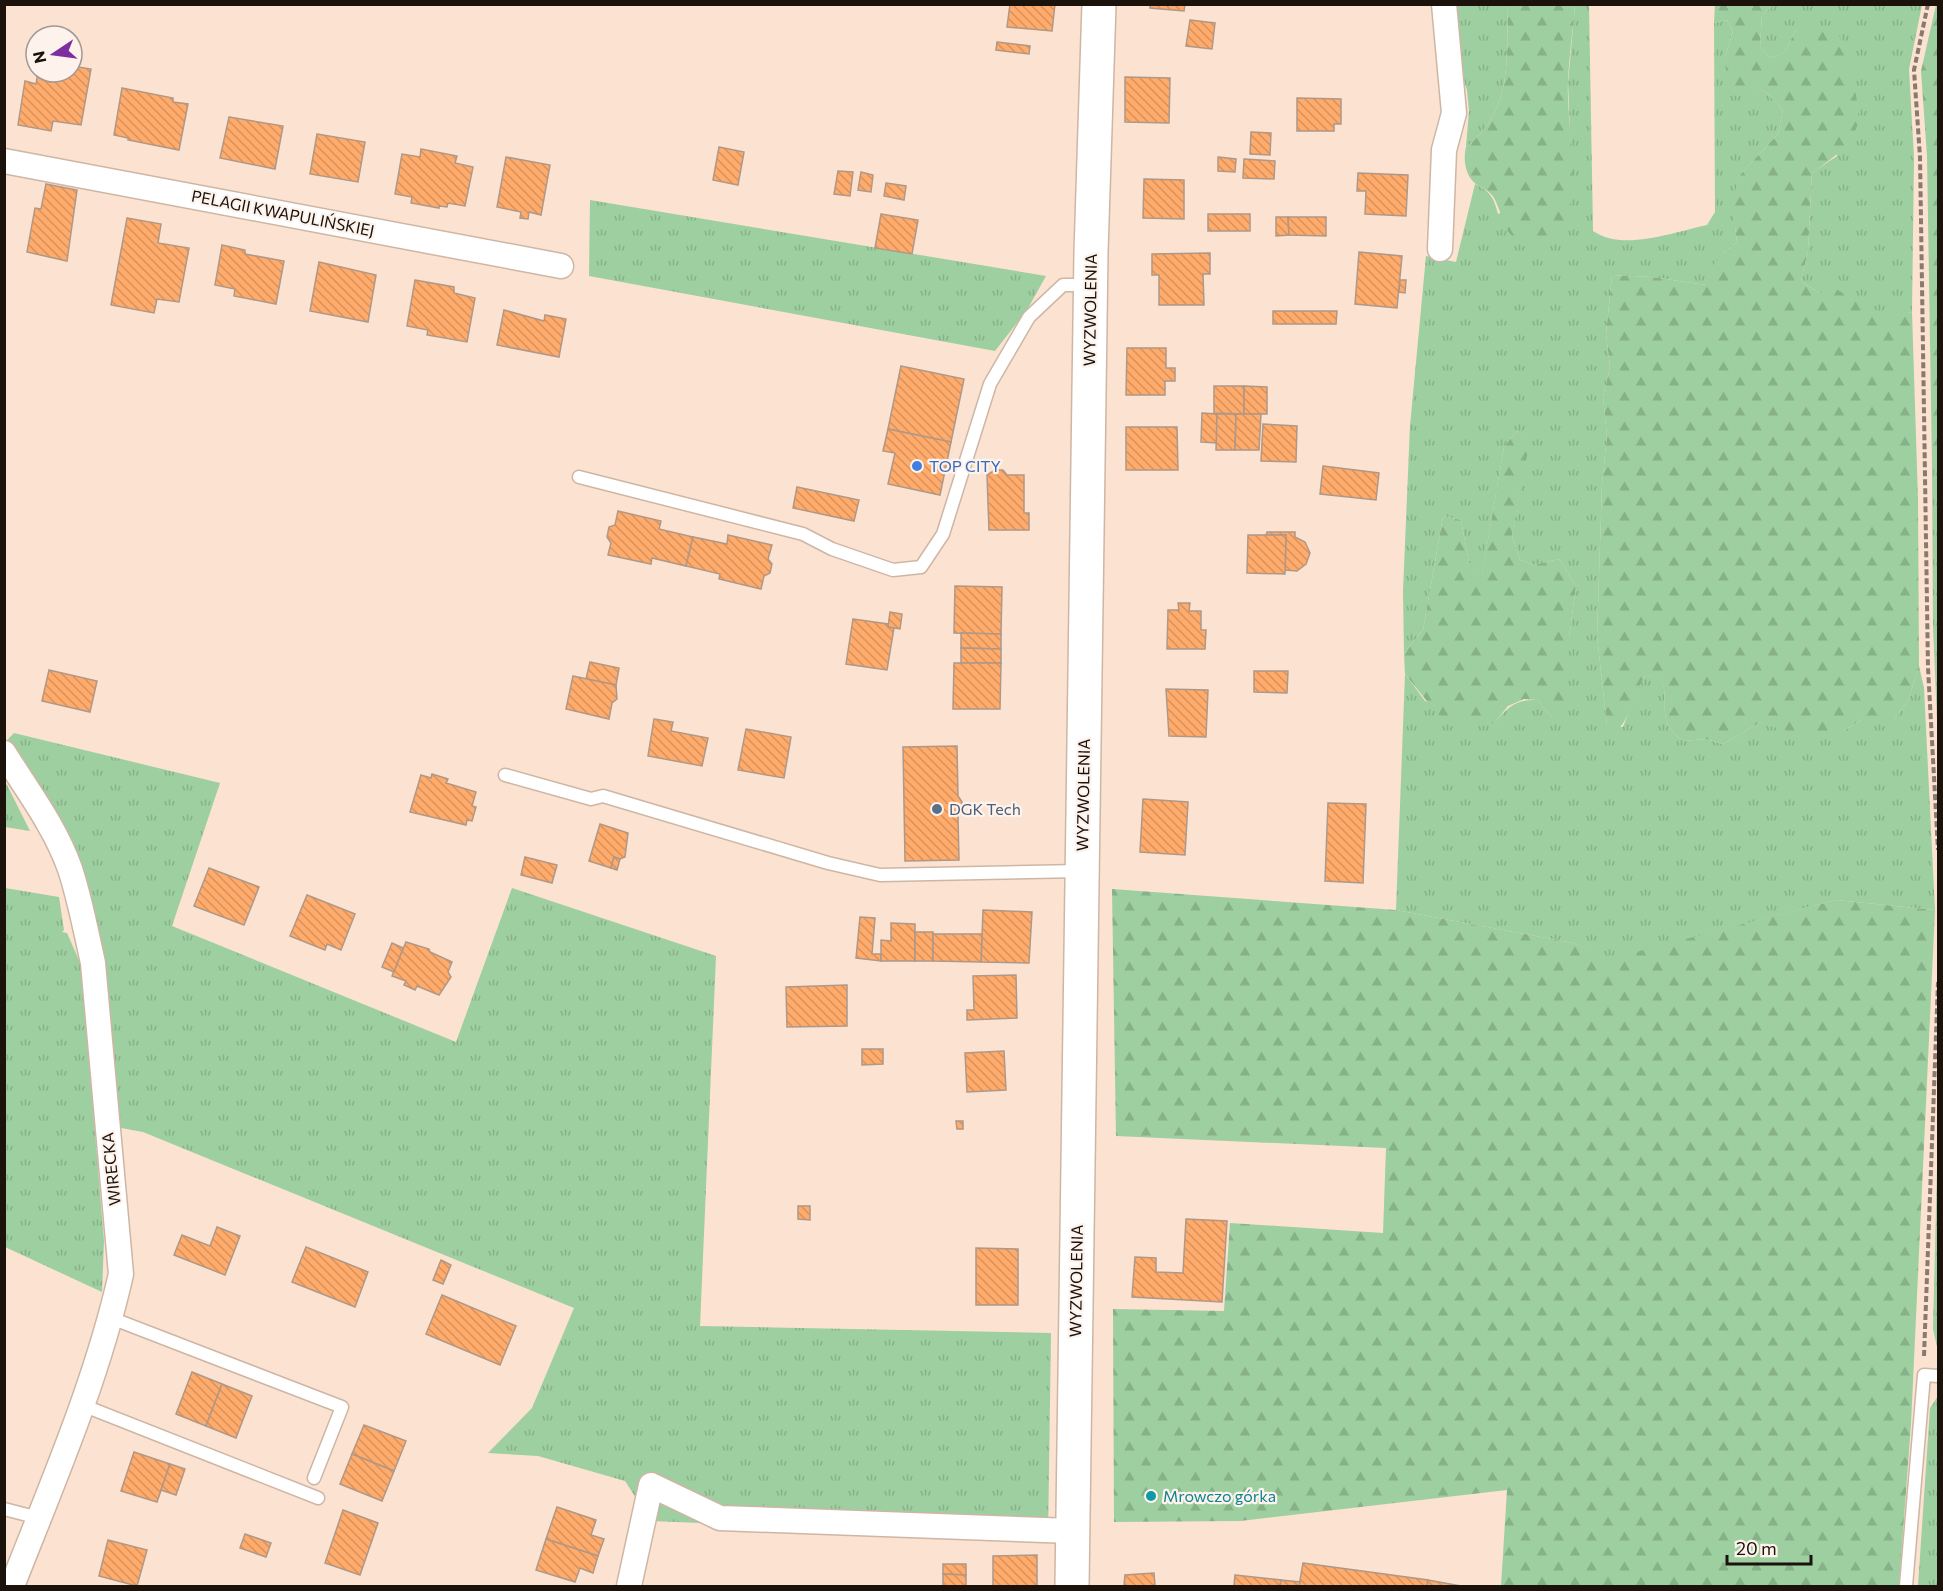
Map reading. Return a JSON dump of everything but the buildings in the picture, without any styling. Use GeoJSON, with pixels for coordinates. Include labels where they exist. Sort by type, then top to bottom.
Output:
{"type":"FeatureCollection","features":[{"type":"Feature","properties":{"kind":"street","name":"WYZWOLENIA"},"geometry":{"type":"LineString","coordinates":[[1072,1587],[1090,285],[1099,4]]}},
{"type":"Feature","properties":{"kind":"street"},"geometry":{"type":"LineString","coordinates":[[1440,249],[1444,150],[1454,113],[1444,4]]}},
{"type":"Feature","properties":{"kind":"street","name":"PELAGII KWAPULIŃSKIEJ"},"geometry":{"type":"LineString","coordinates":[[4,161],[561,266]]}},
{"type":"Feature","properties":{"kind":"street","name":"WIRECKA"},"geometry":{"type":"LineString","coordinates":[[4,753],[70,867],[93,963],[121,1274],[111,1318],[82,1406],[12,1587]]}},
{"type":"Feature","properties":{"kind":"street"},"geometry":{"type":"LineString","coordinates":[[629,1587],[651,1485],[720,1518],[1072,1531]]}},
{"type":"Feature","properties":{"kind":"lane"},"geometry":{"type":"LineString","coordinates":[[579,477],[803,534],[832,549],[893,570],[921,567],[943,534],[990,384],[1029,317],[1063,285],[1090,285]]}},
{"type":"Feature","properties":{"kind":"lane"},"geometry":{"type":"LineString","coordinates":[[505,775],[591,799],[603,796],[828,863],[880,875],[1082,871]]}},
{"type":"Feature","properties":{"kind":"lane"},"geometry":{"type":"LineString","coordinates":[[111,1318],[342,1407],[314,1478]]}},
{"type":"Feature","properties":{"kind":"lane"},"geometry":{"type":"LineString","coordinates":[[1906,1587],[1924,1375],[1938,1376]]}},
{"type":"Feature","properties":{"kind":"lane"},"geometry":{"type":"LineString","coordinates":[[82,1406],[318,1498]]}},
{"type":"Feature","properties":{"kind":"lane"},"geometry":{"type":"LineString","coordinates":[[4,1509],[39,1518]]}},
{"type":"Feature","properties":{"kind":"path"},"geometry":{"type":"LineString","coordinates":[[1928,4],[1914,70],[1920,157],[1928,668],[1938,850]]}},
{"type":"Feature","properties":{"kind":"path"},"geometry":{"type":"LineString","coordinates":[[1924,1375],[1938,982]]}},
{"type":"Feature","properties":{"kind":"green space"},"geometry":{"type":"Polygon","coordinates":[[[1715,4],[1773,5],[1762,15],[1760,47],[1770,58],[1784,53],[1796,30],[1814,27],[1840,37],[1856,95],[1857,126],[1844,147],[1812,173],[1808,251],[1801,281],[1819,293],[1830,286],[1887,316],[1912,312],[1918,500],[1919,666],[1908,701],[1894,719],[1863,719],[1843,731],[1803,735],[1759,723],[1723,744],[1706,739],[1683,741],[1674,733],[1666,719],[1665,695],[1661,677],[1646,675],[1624,722],[1612,734],[1607,726],[1597,636],[1602,484],[1607,436],[1603,397],[1610,367],[1606,334],[1612,275],[1652,277],[1706,285],[1712,266],[1737,242],[1732,203],[1739,176],[1778,134],[1783,110],[1767,93],[1752,86],[1740,96],[1728,95],[1725,57],[1733,31],[1727,20],[1714,23],[1715,4]]]}},
{"type":"Feature","properties":{"kind":"green space"},"geometry":{"type":"Polygon","coordinates":[[[1453,5],[1508,5],[1506,64],[1500,100],[1493,117],[1482,132],[1466,147],[1469,111],[1467,90],[1460,69],[1453,5]]]}},
{"type":"Feature","properties":{"kind":"green space"},"geometry":{"type":"Polygon","coordinates":[[[1508,5],[1575,5],[1568,82],[1573,174],[1569,209],[1564,223],[1558,230],[1545,237],[1529,240],[1512,236],[1504,224],[1494,198],[1488,191],[1472,181],[1465,162],[1466,147],[1482,132],[1493,117],[1500,100],[1506,64],[1508,5]]]}},
{"type":"Feature","properties":{"kind":"green space"},"geometry":{"type":"Polygon","coordinates":[[[1575,5],[1589,5],[1593,231],[1619,240],[1664,236],[1707,225],[1715,212],[1714,23],[1727,20],[1733,31],[1725,57],[1751,85],[1767,93],[1783,110],[1778,134],[1739,176],[1735,226],[1737,242],[1724,253],[1706,285],[1652,277],[1612,275],[1606,334],[1610,367],[1603,397],[1607,436],[1602,484],[1597,636],[1607,726],[1623,727],[1639,685],[1646,675],[1661,676],[1664,686],[1666,719],[1674,733],[1683,741],[1706,739],[1723,744],[1759,723],[1843,731],[1863,719],[1894,719],[1908,701],[1919,666],[1924,688],[1935,910],[1836,900],[1609,960],[1573,943],[1396,910],[1405,674],[1425,701],[1495,722],[1513,705],[1530,700],[1537,700],[1552,717],[1569,638],[1576,586],[1559,559],[1533,565],[1520,560],[1512,535],[1528,445],[1517,430],[1504,447],[1482,575],[1469,563],[1461,520],[1443,516],[1423,630],[1404,653],[1403,591],[1410,426],[1426,256],[1456,262],[1475,184],[1491,196],[1498,214],[1572,180],[1568,83],[1575,5]]]}},
{"type":"Feature","properties":{"kind":"green space"},"geometry":{"type":"Polygon","coordinates":[[[1773,5],[1922,5],[1909,69],[1914,158],[1912,312],[1887,317],[1868,308],[1819,293],[1801,281],[1808,251],[1812,173],[1837,156],[1796,30],[1784,53],[1770,58],[1760,47],[1762,15],[1773,5]]]}},
{"type":"Feature","properties":{"kind":"green space"},"geometry":{"type":"Polygon","coordinates":[[[1936,5],[1938,5],[1938,464],[1932,464],[1927,156],[1921,71],[1936,5]]]}},
{"type":"Feature","properties":{"kind":"green space"},"geometry":{"type":"Polygon","coordinates":[[[590,200],[1046,276],[1027,310],[995,351],[589,276],[590,200]]]}},
{"type":"Feature","properties":{"kind":"green space"},"geometry":{"type":"Polygon","coordinates":[[[1517,430],[1529,445],[1512,535],[1520,560],[1533,565],[1559,559],[1576,586],[1569,638],[1567,706],[1552,717],[1537,700],[1524,699],[1508,706],[1495,722],[1483,726],[1438,715],[1405,674],[1404,653],[1423,630],[1443,516],[1461,520],[1469,563],[1482,574],[1504,447],[1517,430]]]}},
{"type":"Feature","properties":{"kind":"green space"},"geometry":{"type":"Polygon","coordinates":[[[1932,464],[1938,464],[1938,743],[1933,627],[1932,464]]]}},
{"type":"Feature","properties":{"kind":"green space"},"geometry":{"type":"Polygon","coordinates":[[[14,733],[220,783],[172,926],[456,1042],[512,888],[716,956],[700,1326],[1051,1333],[1048,1537],[651,1521],[625,1481],[538,1456],[488,1453],[532,1408],[574,1308],[143,1132],[116,1127],[114,1061],[103,953],[40,788],[8,739],[14,733]]]}},
{"type":"Feature","properties":{"kind":"green space"},"geometry":{"type":"Polygon","coordinates":[[[4,779],[30,831],[5,827],[4,779]]]}},
{"type":"Feature","properties":{"kind":"green space"},"geometry":{"type":"Polygon","coordinates":[[[5,888],[59,897],[64,930],[62,932],[67,933],[81,965],[104,1241],[102,1292],[5,1247],[5,888]]]}},
{"type":"Feature","properties":{"kind":"green space"},"geometry":{"type":"Polygon","coordinates":[[[1112,889],[1396,910],[1573,943],[1609,959],[1836,900],[1935,910],[1911,1424],[1899,1586],[1501,1586],[1507,1490],[1240,1521],[1114,1522],[1113,1309],[1224,1311],[1230,1223],[1383,1233],[1386,1148],[1116,1136],[1112,889]]]}},
{"type":"Feature","properties":{"kind":"green space"},"geometry":{"type":"Polygon","coordinates":[[[1938,1127],[1938,1351],[1933,1329],[1938,1127]]]}},
{"type":"Feature","properties":{"kind":"green space"},"geometry":{"type":"Polygon","coordinates":[[[1938,1396],[1938,1586],[1918,1586],[1930,1408],[1938,1396]]]}},
{"type":"Feature","properties":{"kind":"place","name":"TOP CITY"},"geometry":{"type":"Point","coordinates":[917,466]}},
{"type":"Feature","properties":{"kind":"place","name":"DGK Tech"},"geometry":{"type":"Point","coordinates":[937,809]}},
{"type":"Feature","properties":{"kind":"place","name":"Mrowczo górka"},"geometry":{"type":"Point","coordinates":[1151,1496]}}]}
